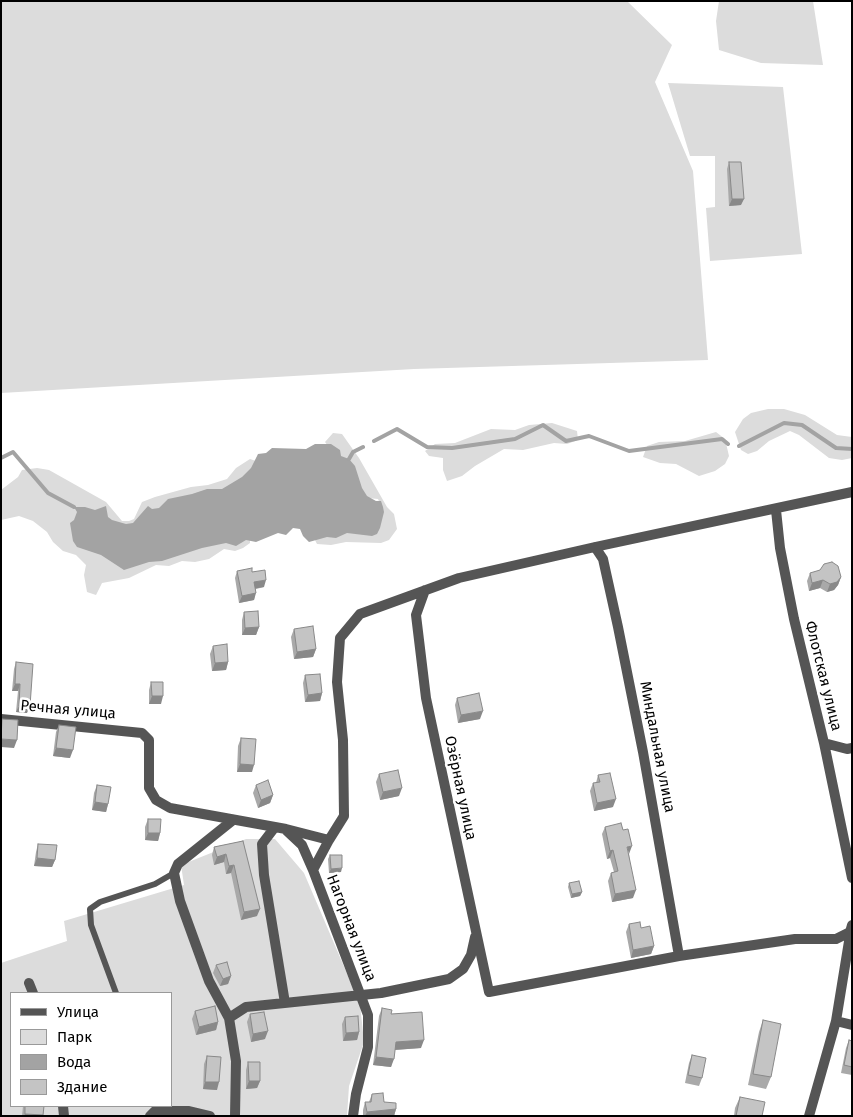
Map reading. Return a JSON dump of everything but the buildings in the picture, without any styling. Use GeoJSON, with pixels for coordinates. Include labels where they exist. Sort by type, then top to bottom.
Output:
{"type":"FeatureCollection","features":[{"type":"Feature","properties":{"kind":"street"},"geometry":{"type":"LineString","coordinates":[[425,590],[459,578],[852,492]]}},
{"type":"Feature","properties":{"kind":"street","name":"Флотская улица"},"geometry":{"type":"LineString","coordinates":[[776,510],[780,548],[794,619],[824,743],[852,878]]}},
{"type":"Feature","properties":{"kind":"street","name":"Миндальная улица"},"geometry":{"type":"LineString","coordinates":[[595,547],[603,559],[644,752],[679,956]]}},
{"type":"Feature","properties":{"kind":"street","name":"Нагорная улица"},"geometry":{"type":"LineString","coordinates":[[353,1116],[356,1094],[368,1047],[368,1015],[313,870],[328,840],[344,816],[343,740],[337,682],[340,638],[360,614],[425,590]]}},
{"type":"Feature","properties":{"kind":"street","name":"Озёрная улица"},"geometry":{"type":"LineString","coordinates":[[425,590],[416,615],[426,698],[489,992],[679,956]]}},
{"type":"Feature","properties":{"kind":"street","name":"Речная улица"},"geometry":{"type":"LineString","coordinates":[[1,719],[142,733],[149,740],[150,788],[156,800],[170,808],[233,820]]}},
{"type":"Feature","properties":{"kind":"street"},"geometry":{"type":"LineString","coordinates":[[824,743],[847,749],[852,748]]}},
{"type":"Feature","properties":{"kind":"street"},"geometry":{"type":"LineString","coordinates":[[235,1116],[236,1061],[229,1018],[209,982],[180,901],[174,873],[178,864],[233,820],[286,829],[328,840]]}},
{"type":"Feature","properties":{"kind":"street"},"geometry":{"type":"LineString","coordinates":[[275,827],[262,844],[264,875],[285,1003]]}},
{"type":"Feature","properties":{"kind":"street"},"geometry":{"type":"LineString","coordinates":[[286,829],[302,845],[313,870]]}},
{"type":"Feature","properties":{"kind":"street"},"geometry":{"type":"LineString","coordinates":[[679,956],[795,939],[836,939],[851,928]]}},
{"type":"Feature","properties":{"kind":"street"},"geometry":{"type":"LineString","coordinates":[[809,1116],[836,1021],[851,928]]}},
{"type":"Feature","properties":{"kind":"street"},"geometry":{"type":"LineString","coordinates":[[229,1018],[246,1007],[361,996],[449,979],[463,969],[471,955],[476,934]]}},
{"type":"Feature","properties":{"kind":"street"},"geometry":{"type":"LineString","coordinates":[[836,1021],[852,1025]]}},
{"type":"Feature","properties":{"kind":"street"},"geometry":{"type":"LineString","coordinates":[[153,1111],[189,1112],[210,1116]]}},
{"type":"Feature","properties":{"kind":"lane"},"geometry":{"type":"LineString","coordinates":[[116,992],[91,925],[90,909],[100,902],[155,884],[174,873]]}},
{"type":"Feature","properties":{"kind":"green space"},"geometry":{"type":"Polygon","coordinates":[[[1,1],[627,1],[672,45],[655,82],[693,171],[708,360],[414,369],[1,393],[1,1]]]}},
{"type":"Feature","properties":{"kind":"green space"},"geometry":{"type":"Polygon","coordinates":[[[719,1],[813,1],[823,65],[761,63],[719,50],[716,21],[719,1]]]}},
{"type":"Feature","properties":{"kind":"green space"},"geometry":{"type":"Polygon","coordinates":[[[668,83],[783,87],[802,254],[710,261],[706,208],[715,207],[715,156],[690,156],[668,83]]]}},
{"type":"Feature","properties":{"kind":"green space"},"geometry":{"type":"Polygon","coordinates":[[[768,409],[784,409],[805,415],[837,435],[852,437],[852,458],[842,460],[829,458],[799,435],[790,431],[769,441],[757,451],[748,454],[741,450],[735,432],[743,419],[751,413],[768,409]]]}},
{"type":"Feature","properties":{"kind":"green space"},"geometry":{"type":"Polygon","coordinates":[[[552,423],[577,431],[578,440],[567,444],[554,443],[523,450],[504,449],[462,476],[447,481],[443,470],[443,458],[429,456],[425,451],[435,444],[455,443],[491,429],[515,430],[529,425],[552,423]]]}},
{"type":"Feature","properties":{"kind":"green space"},"geometry":{"type":"Polygon","coordinates":[[[716,432],[725,439],[729,456],[725,464],[715,471],[699,476],[676,464],[660,463],[643,457],[647,446],[659,442],[685,441],[716,432]]]}},
{"type":"Feature","properties":{"kind":"green space"},"geometry":{"type":"Polygon","coordinates":[[[333,433],[342,434],[359,458],[387,507],[394,514],[397,529],[389,540],[381,543],[346,542],[331,545],[317,544],[314,538],[382,508],[378,499],[367,498],[325,442],[333,433]]]}},
{"type":"Feature","properties":{"kind":"green space"},"geometry":{"type":"Polygon","coordinates":[[[250,459],[256,461],[252,472],[229,490],[203,493],[178,505],[170,502],[161,514],[149,514],[142,521],[126,529],[116,532],[106,531],[94,514],[83,516],[74,527],[79,539],[86,545],[94,535],[101,536],[109,544],[133,554],[151,552],[152,557],[160,559],[193,546],[224,542],[237,543],[250,537],[250,543],[235,551],[224,549],[209,559],[195,562],[182,561],[169,566],[156,565],[129,578],[102,583],[96,595],[87,592],[84,575],[86,565],[76,555],[63,551],[53,542],[47,532],[33,521],[19,516],[1,520],[1,490],[18,477],[22,470],[37,468],[49,470],[106,502],[122,521],[129,521],[134,519],[142,502],[191,487],[208,485],[227,479],[236,468],[250,459]]]}},
{"type":"Feature","properties":{"kind":"green space"},"geometry":{"type":"Polygon","coordinates":[[[246,839],[275,839],[304,873],[360,1004],[364,1042],[349,1086],[347,1116],[1,1116],[1,963],[67,941],[64,921],[184,885],[181,865],[246,839]]]}},
{"type":"Feature","properties":{"kind":"water"},"geometry":{"type":"Polygon","coordinates":[[[315,444],[331,444],[340,450],[341,456],[349,459],[355,466],[362,488],[367,496],[376,501],[381,501],[384,512],[377,534],[372,536],[347,533],[336,538],[327,537],[309,542],[303,536],[300,529],[293,528],[286,535],[278,533],[256,542],[246,540],[236,546],[226,543],[202,548],[162,561],[149,562],[124,570],[101,555],[77,547],[73,541],[70,523],[74,520],[77,512],[74,507],[85,507],[95,510],[106,506],[108,517],[112,520],[126,524],[133,523],[148,506],[152,509],[159,508],[168,499],[207,489],[222,489],[242,477],[251,468],[258,454],[266,453],[272,448],[306,449],[315,444]]]}},
{"type":"Feature","properties":{"kind":"waterway"},"geometry":{"type":"LineString","coordinates":[[739,446],[784,423],[802,425],[836,448],[852,449]]}},
{"type":"Feature","properties":{"kind":"waterway"},"geometry":{"type":"LineString","coordinates":[[374,441],[397,429],[427,447],[452,448],[515,439],[543,425],[566,441],[589,436],[629,451],[722,439],[728,444]]}},
{"type":"Feature","properties":{"kind":"waterway"},"geometry":{"type":"LineString","coordinates":[[349,459],[353,452],[363,447]]}},
{"type":"Feature","properties":{"kind":"waterway"},"geometry":{"type":"LineString","coordinates":[[1,458],[13,452],[48,493],[74,507]]}}]}
